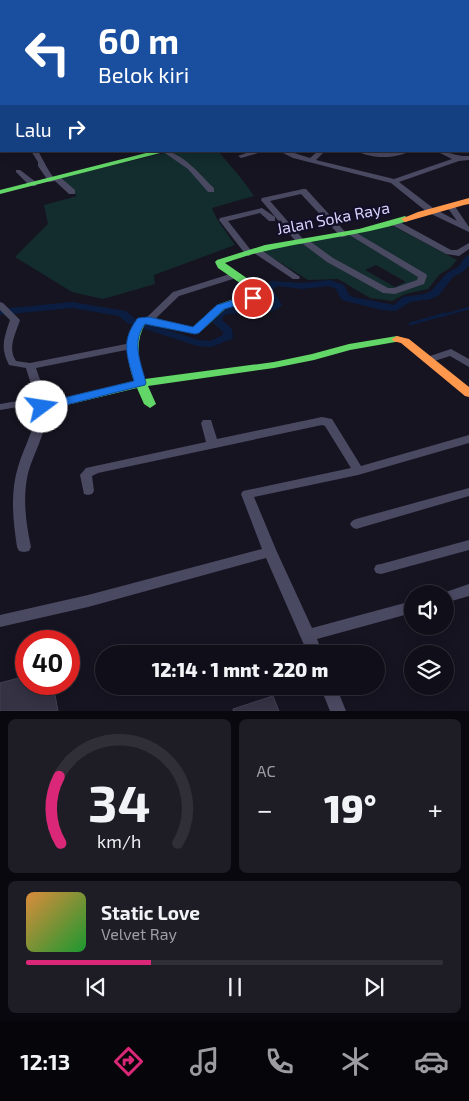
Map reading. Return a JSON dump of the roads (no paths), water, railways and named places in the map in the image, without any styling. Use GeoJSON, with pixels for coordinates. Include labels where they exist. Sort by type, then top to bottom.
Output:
{"type":"FeatureCollection","features":[{"type":"Feature","properties":{"kind":"main road"},"geometry":{"type":"LineString","coordinates":[[0,192],[148,153]]}},
{"type":"Feature","properties":{"kind":"main road"},"geometry":{"type":"LineString","coordinates":[[430,210],[451,207],[469,201]]}},
{"type":"Feature","properties":{"kind":"main road","name":"Jalan Soka Raya"},"geometry":{"type":"LineString","coordinates":[[233,276],[221,266],[220,262],[236,255],[300,241],[348,235],[395,223],[430,210]]}},
{"type":"Feature","properties":{"kind":"main road"},"geometry":{"type":"LineString","coordinates":[[150,404],[140,383],[131,346],[142,323],[198,330],[218,308],[258,294],[257,290],[233,276]]}},
{"type":"Feature","properties":{"kind":"main road"},"geometry":{"type":"LineString","coordinates":[[42,403],[140,383],[274,365],[314,357],[349,347],[398,339],[405,341],[469,394]]}},
{"type":"Feature","properties":{"kind":"street"},"geometry":{"type":"LineString","coordinates":[[35,152],[41,162],[41,166],[54,179],[72,192]]}},
{"type":"Feature","properties":{"kind":"street"},"geometry":{"type":"LineString","coordinates":[[166,152],[190,168],[211,190]]}},
{"type":"Feature","properties":{"kind":"street"},"geometry":{"type":"LineString","coordinates":[[241,156],[258,152]]}},
{"type":"Feature","properties":{"kind":"street","name":"Jalan Soka Raya"},"geometry":{"type":"LineString","coordinates":[[284,152],[295,157],[394,181],[430,210]]}},
{"type":"Feature","properties":{"kind":"street"},"geometry":{"type":"LineString","coordinates":[[312,160],[321,152]]}},
{"type":"Feature","properties":{"kind":"street"},"geometry":{"type":"LineString","coordinates":[[364,152],[389,156],[403,152]]}},
{"type":"Feature","properties":{"kind":"street"},"geometry":{"type":"LineString","coordinates":[[441,152],[458,159]]}},
{"type":"Feature","properties":{"kind":"street"},"geometry":{"type":"LineString","coordinates":[[394,181],[458,159],[469,158]]}},
{"type":"Feature","properties":{"kind":"street"},"geometry":{"type":"LineString","coordinates":[[18,171],[33,184]]}},
{"type":"Feature","properties":{"kind":"street"},"geometry":{"type":"LineString","coordinates":[[296,277],[253,252],[223,220],[263,210],[300,241],[386,291],[395,291],[421,282],[423,276],[348,235],[303,191],[265,200],[300,241]]}},
{"type":"Feature","properties":{"kind":"street"},"geometry":{"type":"LineString","coordinates":[[451,207],[468,230]]}},
{"type":"Feature","properties":{"kind":"street"},"geometry":{"type":"LineString","coordinates":[[430,210],[468,230]]}},
{"type":"Feature","properties":{"kind":"street"},"geometry":{"type":"LineString","coordinates":[[395,223],[449,252],[459,253],[469,245]]}},
{"type":"Feature","properties":{"kind":"street"},"geometry":{"type":"LineString","coordinates":[[142,323],[176,294],[233,276]]}},
{"type":"Feature","properties":{"kind":"street"},"geometry":{"type":"LineString","coordinates":[[5,309],[15,323],[4,347],[12,363],[30,366],[131,346]]}},
{"type":"Feature","properties":{"kind":"street"},"geometry":{"type":"LineString","coordinates":[[428,360],[451,352],[469,364]]}},
{"type":"Feature","properties":{"kind":"street"},"geometry":{"type":"LineString","coordinates":[[24,547],[19,520],[19,494],[24,466],[38,436],[42,403],[30,366]]}},
{"type":"Feature","properties":{"kind":"street"},"geometry":{"type":"LineString","coordinates":[[0,407],[42,403]]}},
{"type":"Feature","properties":{"kind":"street"},"geometry":{"type":"LineString","coordinates":[[88,491],[86,475],[90,471],[322,421],[328,422],[358,471]]}},
{"type":"Feature","properties":{"kind":"street"},"geometry":{"type":"LineString","coordinates":[[207,424],[213,444]]}},
{"type":"Feature","properties":{"kind":"street"},"geometry":{"type":"LineString","coordinates":[[313,645],[270,552],[247,494],[358,471],[469,439]]}},
{"type":"Feature","properties":{"kind":"street"},"geometry":{"type":"LineString","coordinates":[[356,524],[469,492]]}},
{"type":"Feature","properties":{"kind":"street"},"geometry":{"type":"LineString","coordinates":[[381,569],[469,545]]}},
{"type":"Feature","properties":{"kind":"street"},"geometry":{"type":"LineString","coordinates":[[0,621],[88,601],[270,552]]}},
{"type":"Feature","properties":{"kind":"street"},"geometry":{"type":"LineString","coordinates":[[454,595],[469,590]]}},
{"type":"Feature","properties":{"kind":"street"},"geometry":{"type":"LineString","coordinates":[[309,635],[404,609]]}},
{"type":"Feature","properties":{"kind":"street"},"geometry":{"type":"LineString","coordinates":[[332,695],[338,711]]}},
{"type":"Feature","properties":{"kind":"waterway"},"geometry":{"type":"LineString","coordinates":[[0,312],[72,305],[122,313],[131,321],[197,343],[211,344],[228,337],[228,331],[216,321],[220,313],[235,309],[268,310],[277,305],[268,289],[275,283],[303,286],[330,283],[340,287],[345,297],[349,299],[382,307],[396,308],[407,299],[427,297],[435,293],[450,275],[461,269],[469,258]]}},
{"type":"Feature","properties":{"kind":"waterway"},"geometry":{"type":"LineString","coordinates":[[441,316],[469,308]]}},
{"type":"Feature","properties":{"kind":"waterway"},"geometry":{"type":"LineString","coordinates":[[410,324],[445,314]]}}]}
